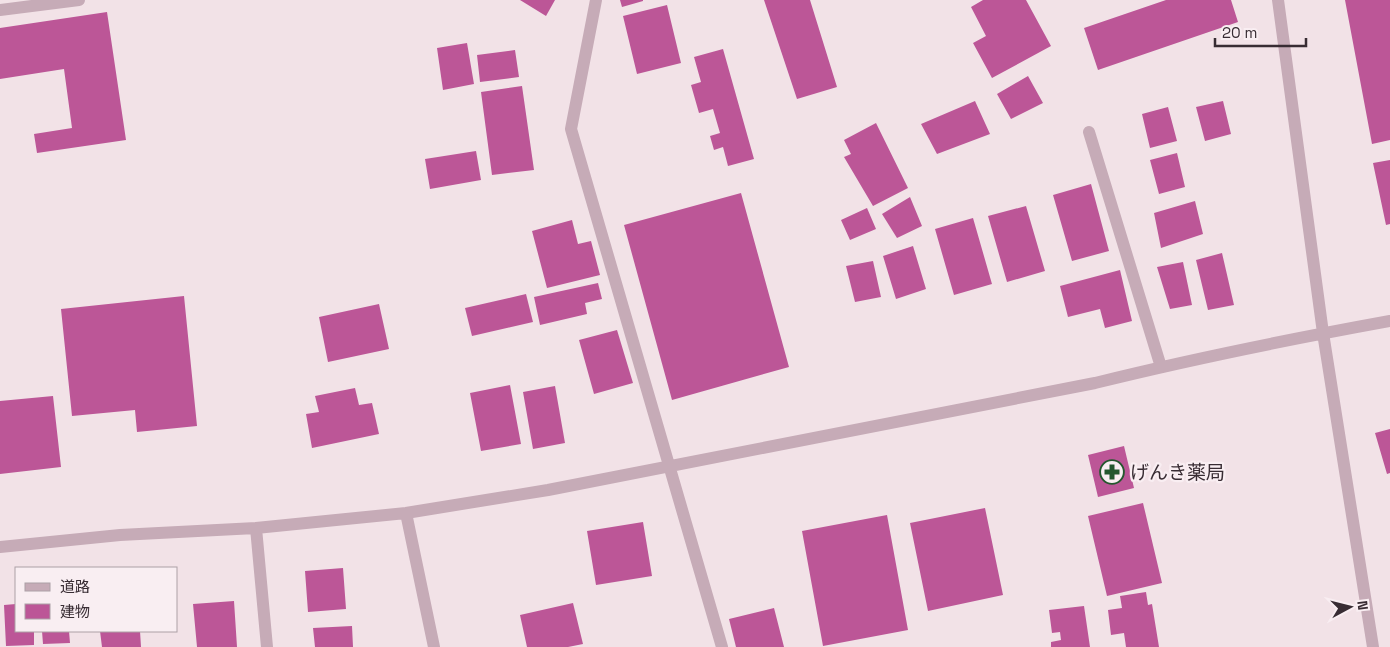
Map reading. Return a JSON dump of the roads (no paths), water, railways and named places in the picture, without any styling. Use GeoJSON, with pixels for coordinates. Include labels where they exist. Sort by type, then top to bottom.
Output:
{"type":"FeatureCollection","features":[{"type":"Feature","properties":{"kind":"street"},"geometry":{"type":"LineString","coordinates":[[0,10],[79,0]]}},
{"type":"Feature","properties":{"kind":"street"},"geometry":{"type":"LineString","coordinates":[[596,0],[571,129],[722,647]]}},
{"type":"Feature","properties":{"kind":"street"},"geometry":{"type":"LineString","coordinates":[[1278,0],[1323,333],[1373,647]]}},
{"type":"Feature","properties":{"kind":"street"},"geometry":{"type":"LineString","coordinates":[[1090,132],[1161,367]]}},
{"type":"Feature","properties":{"kind":"street"},"geometry":{"type":"LineString","coordinates":[[0,547],[120,535],[256,528],[406,513],[548,490],[1095,383],[1161,367],[1390,321]]}},
{"type":"Feature","properties":{"kind":"street"},"geometry":{"type":"LineString","coordinates":[[406,513],[434,647]]}},
{"type":"Feature","properties":{"kind":"street"},"geometry":{"type":"LineString","coordinates":[[256,528],[267,647]]}},
{"type":"Feature","properties":{"kind":"place","name":"げんき薬局"},"geometry":{"type":"Point","coordinates":[1112,472]}}]}
